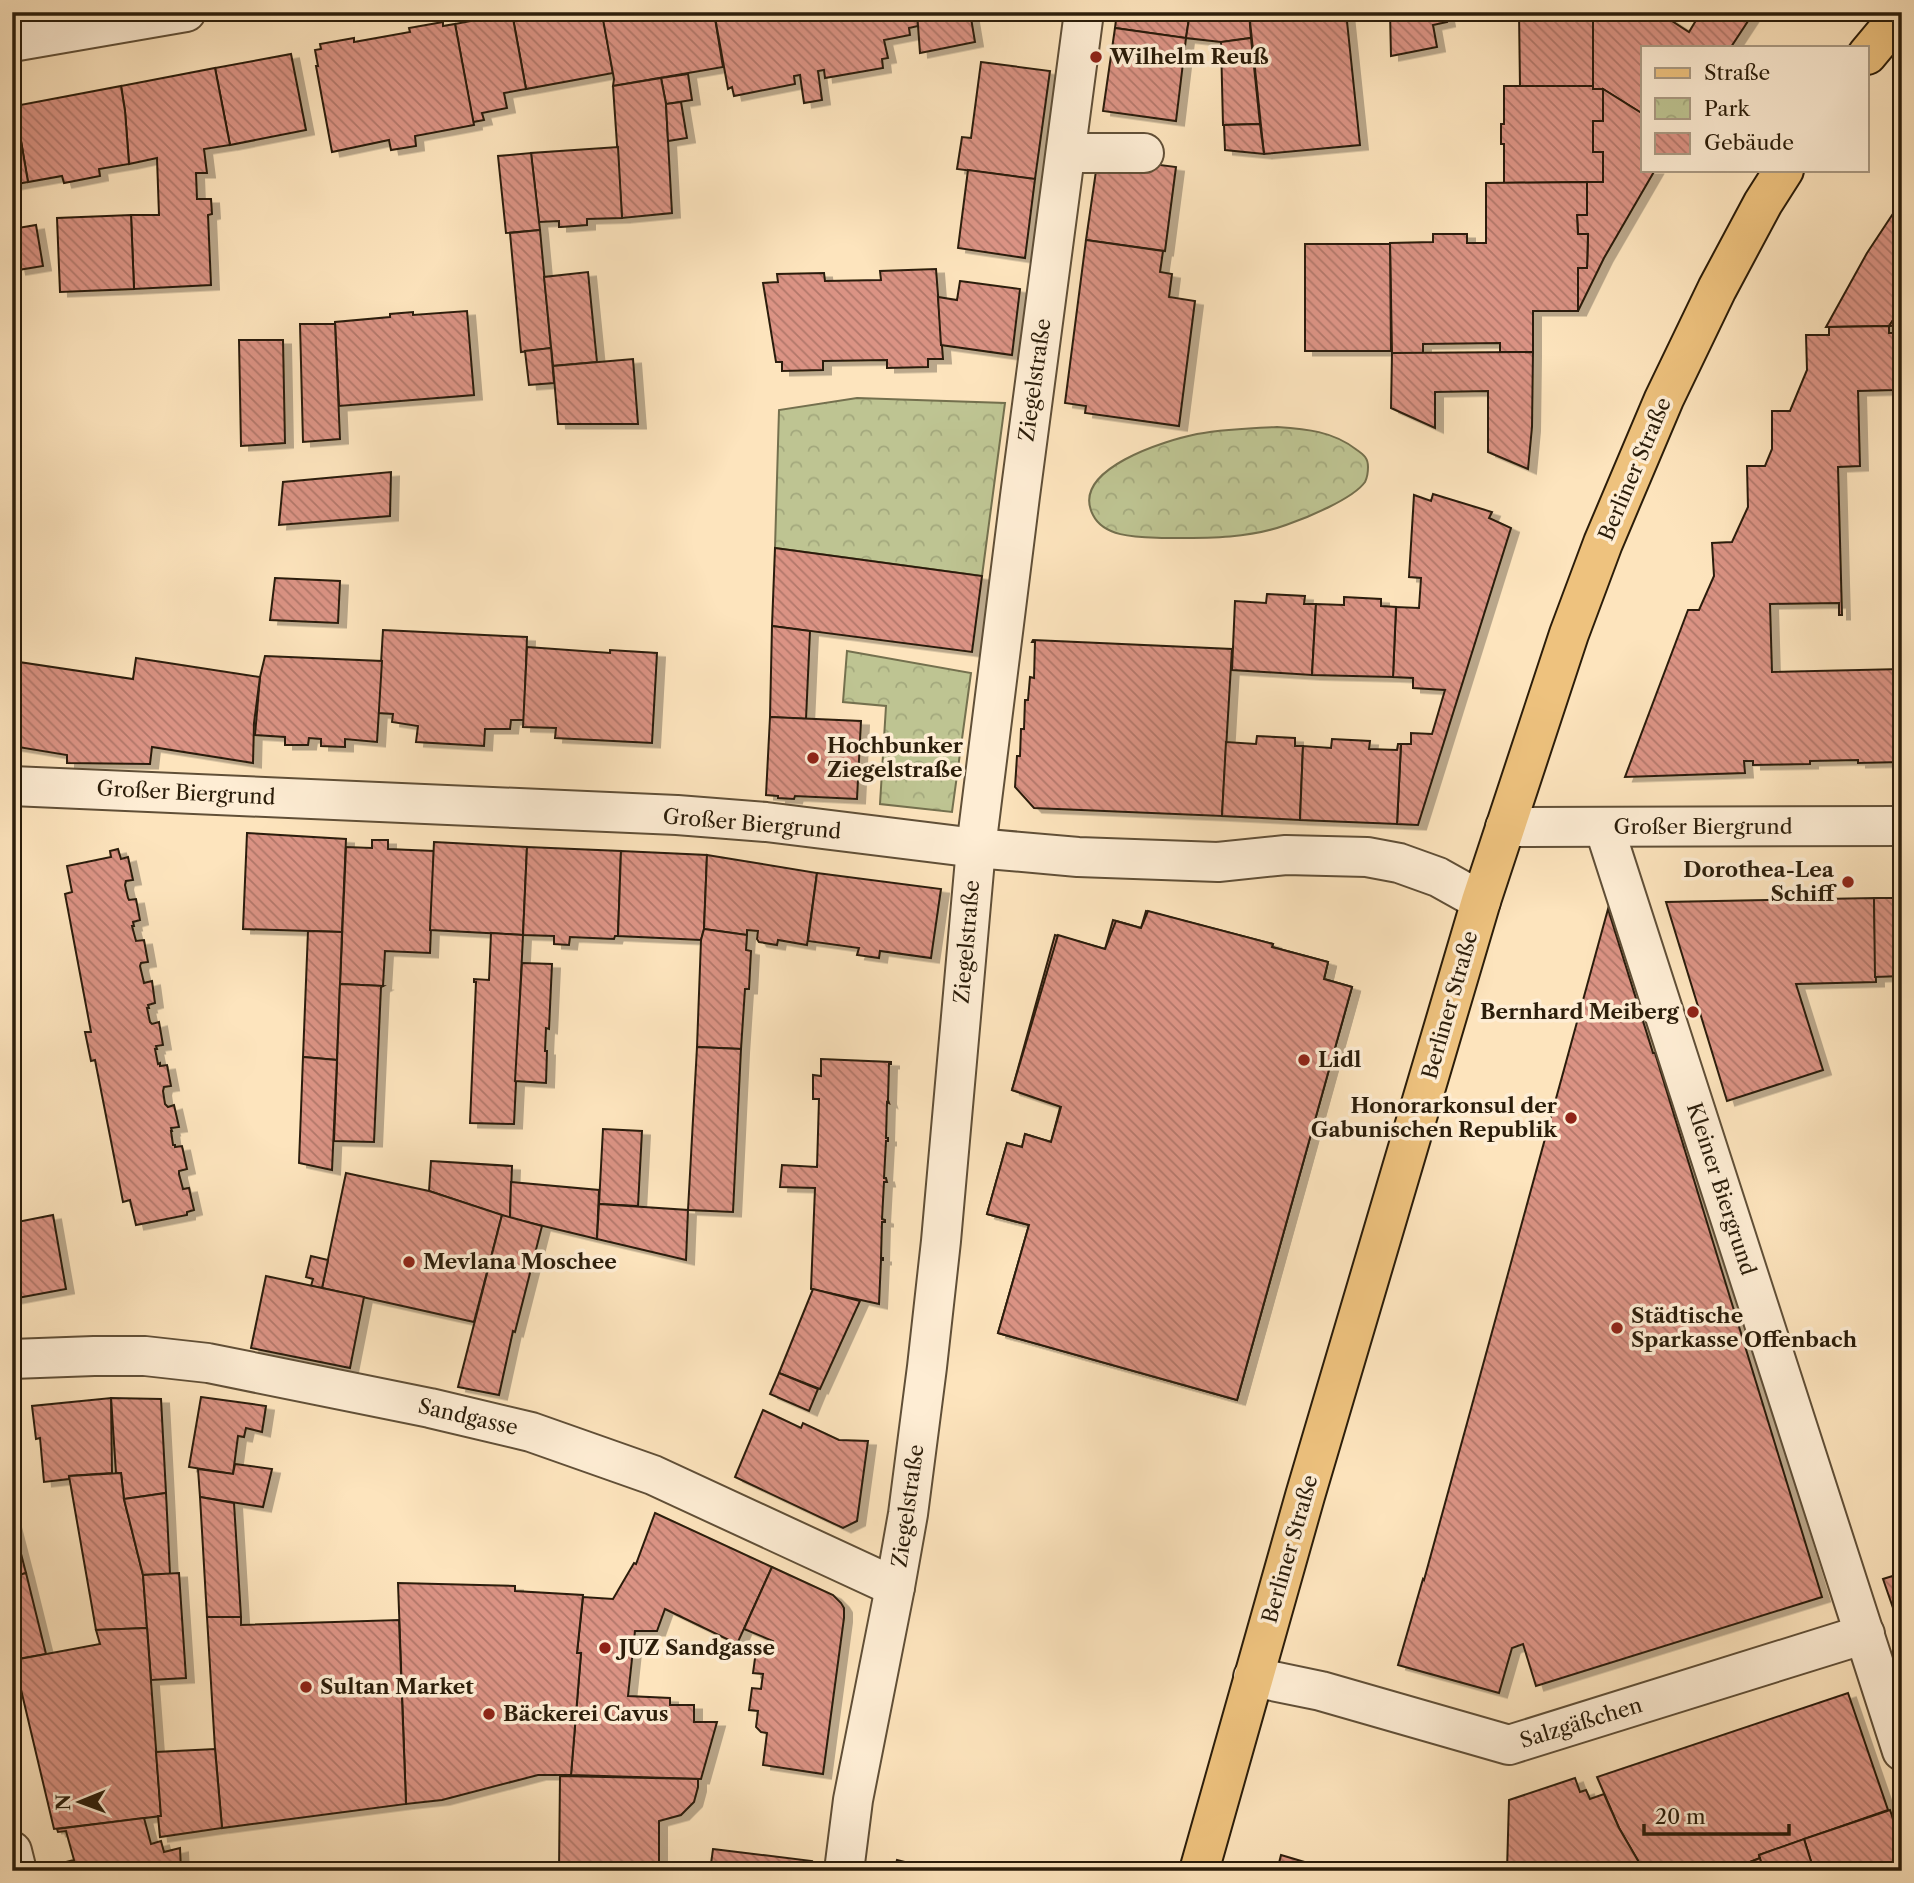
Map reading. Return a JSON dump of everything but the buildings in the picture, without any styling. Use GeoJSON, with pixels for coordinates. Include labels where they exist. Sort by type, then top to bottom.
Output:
{"type":"FeatureCollection","features":[{"type":"Feature","properties":{"kind":"main road"},"geometry":{"type":"LineString","coordinates":[[1868,54],[1902,13]]}},
{"type":"Feature","properties":{"kind":"main road","name":"Berliner Straße"},"geometry":{"type":"LineString","coordinates":[[1199,1871],[1253,1677],[1481,901],[1569,634],[1603,543],[1664,399],[1717,289],[1763,202],[1783,172]]}},
{"type":"Feature","properties":{"kind":"street"},"geometry":{"type":"LineString","coordinates":[[12,42],[186,12]]}},
{"type":"Feature","properties":{"kind":"street","name":"Ziegelstraße"},"geometry":{"type":"LineString","coordinates":[[844,1871],[853,1800],[895,1587],[915,1460],[941,1241],[976,848],[1084,12]]}},
{"type":"Feature","properties":{"kind":"street"},"geometry":{"type":"LineString","coordinates":[[1066,150],[1084,153],[1144,153]]}},
{"type":"Feature","properties":{"kind":"street","name":"Großer Biergrund"},"geometry":{"type":"LineString","coordinates":[[12,786],[677,815],[766,822],[976,848],[1078,857],[1218,862],[1286,855],[1367,857],[1399,863],[1438,877],[1481,901]]}},
{"type":"Feature","properties":{"kind":"street","name":"Großer Biergrund"},"geometry":{"type":"LineString","coordinates":[[1505,827],[1902,826]]}},
{"type":"Feature","properties":{"kind":"street","name":"Kleiner Biergrund"},"geometry":{"type":"LineString","coordinates":[[1604,827],[1881,1655],[1902,1751]]}},
{"type":"Feature","properties":{"kind":"street","name":"Sandgasse"},"geometry":{"type":"LineString","coordinates":[[12,1359],[145,1356],[208,1363],[430,1408],[531,1432],[653,1475],[895,1587]]}},
{"type":"Feature","properties":{"kind":"street","name":"Salzgäßchen"},"geometry":{"type":"LineString","coordinates":[[1253,1677],[1321,1691],[1509,1745],[1881,1655]]}},
{"type":"Feature","properties":{"kind":"street"},"geometry":{"type":"LineString","coordinates":[[12,1851],[17,1871]]}},
{"type":"Feature","properties":{"kind":"green space"},"geometry":{"type":"Polygon","coordinates":[[[857,398],[1005,403],[982,576],[775,548],[779,410],[857,398]]]}},
{"type":"Feature","properties":{"kind":"green space"},"geometry":{"type":"Polygon","coordinates":[[[1277,427],[1319,432],[1348,444],[1366,459],[1368,469],[1365,482],[1340,501],[1295,522],[1271,530],[1226,537],[1135,537],[1106,529],[1093,515],[1089,499],[1095,484],[1107,471],[1145,450],[1197,434],[1277,427]]]}},
{"type":"Feature","properties":{"kind":"green space"},"geometry":{"type":"Polygon","coordinates":[[[847,651],[971,673],[952,812],[880,804],[886,706],[843,702],[847,651]]]}},
{"type":"Feature","properties":{"kind":"place","name":"Wilhelm Reuß"},"geometry":{"type":"Point","coordinates":[1096,57]}},
{"type":"Feature","properties":{"kind":"place","name":"Hochbunker Ziegelstraße"},"geometry":{"type":"Point","coordinates":[813,758]}},
{"type":"Feature","properties":{"kind":"place","name":"Dorothea-Lea Schiff"},"geometry":{"type":"Point","coordinates":[1848,882]}},
{"type":"Feature","properties":{"kind":"place","name":"Bernhard Meiberg"},"geometry":{"type":"Point","coordinates":[1693,1012]}},
{"type":"Feature","properties":{"kind":"place","name":"Lidl"},"geometry":{"type":"Point","coordinates":[1304,1060]}},
{"type":"Feature","properties":{"kind":"place","name":"Honorarkonsul der Gabunischen Republik"},"geometry":{"type":"Point","coordinates":[1571,1118]}},
{"type":"Feature","properties":{"kind":"place","name":"Mevlana Moschee"},"geometry":{"type":"Point","coordinates":[409,1262]}},
{"type":"Feature","properties":{"kind":"place","name":"Städtische Sparkasse Offenbach"},"geometry":{"type":"Point","coordinates":[1617,1328]}},
{"type":"Feature","properties":{"kind":"place","name":"JUZ Sandgasse"},"geometry":{"type":"Point","coordinates":[605,1648]}},
{"type":"Feature","properties":{"kind":"place","name":"Sultan Market"},"geometry":{"type":"Point","coordinates":[306,1687]}},
{"type":"Feature","properties":{"kind":"place","name":"Bäckerei Cavus"},"geometry":{"type":"Point","coordinates":[489,1714]}}]}
